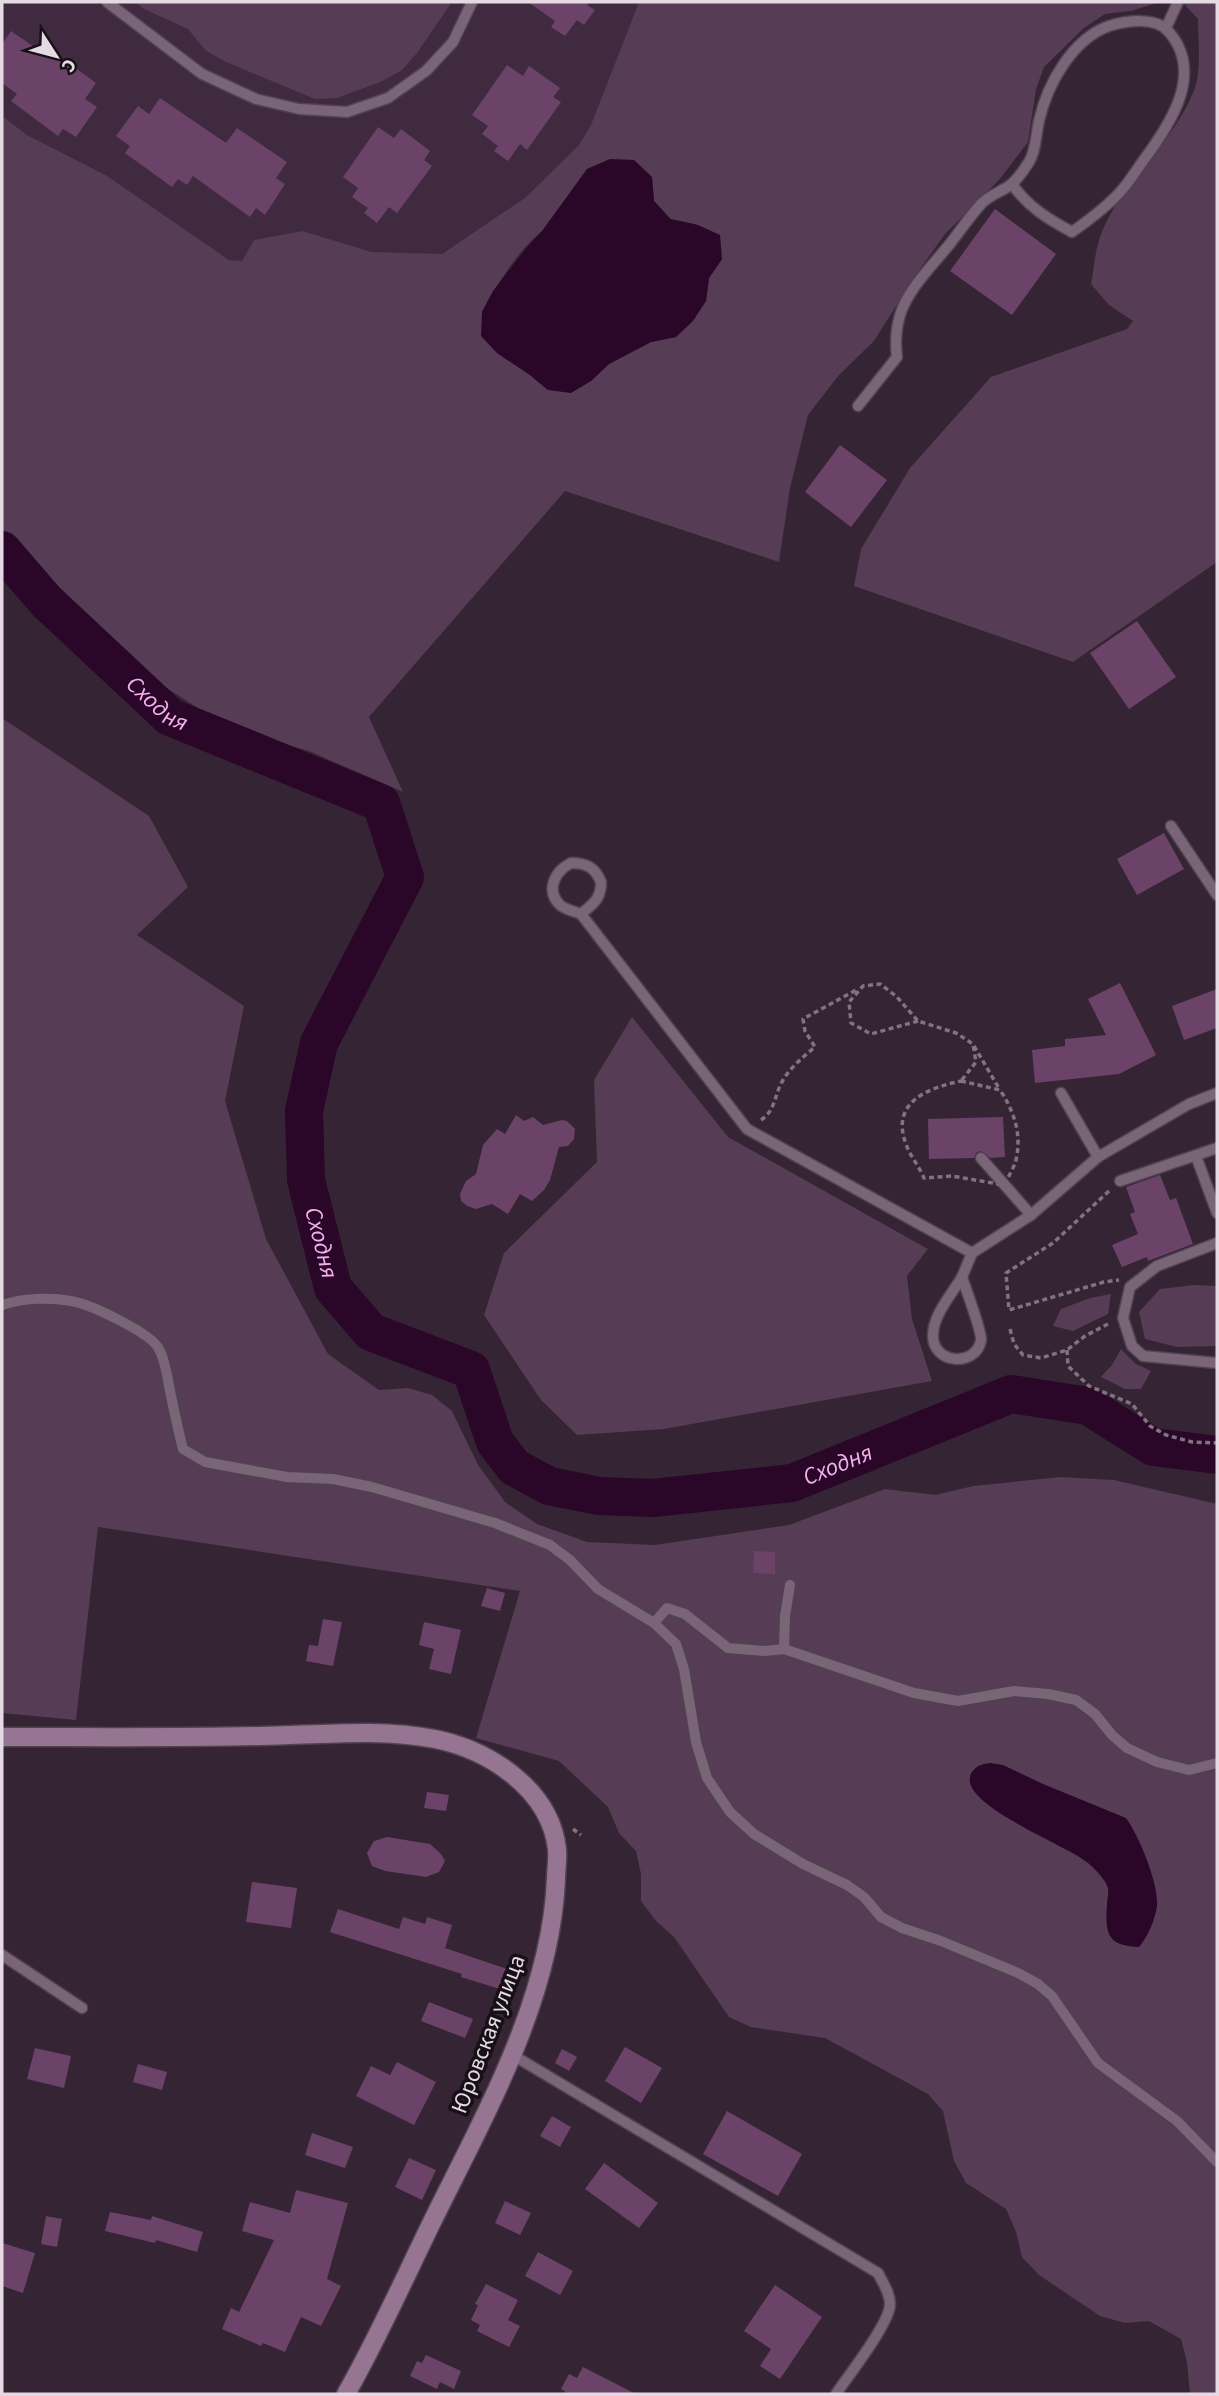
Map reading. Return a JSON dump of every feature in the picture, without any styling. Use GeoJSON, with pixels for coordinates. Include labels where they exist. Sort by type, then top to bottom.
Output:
{"type":"FeatureCollection","features":[{"type":"Feature","properties":{"kind":"street","name":"Юровская улица"},"geometry":{"type":"LineString","coordinates":[[2,1737],[388,1734],[435,1739],[474,1752],[497,1764],[535,1796],[548,1821],[557,1848],[555,1905],[550,1941],[532,2002],[477,2130],[346,2394]]}},
{"type":"Feature","properties":{"kind":"lane"},"geometry":{"type":"LineString","coordinates":[[107,2],[202,74],[256,99],[299,109],[347,112],[388,98],[426,71],[453,42],[472,2]]}},
{"type":"Feature","properties":{"kind":"lane"},"geometry":{"type":"LineString","coordinates":[[1166,28],[1178,2]]}},
{"type":"Feature","properties":{"kind":"lane"},"geometry":{"type":"LineString","coordinates":[[858,406],[897,357],[895,340],[901,313],[912,292],[984,201],[1012,184],[1031,160],[1039,119],[1051,85],[1068,60],[1088,37],[1108,27],[1129,22],[1152,22],[1166,28],[1175,39],[1182,59],[1185,84],[1175,112],[1156,144],[1121,191],[1091,219],[1072,232],[1049,220],[1024,201],[1012,184]]}},
{"type":"Feature","properties":{"kind":"lane"},"geometry":{"type":"LineString","coordinates":[[1171,827],[1217,895]]}},
{"type":"Feature","properties":{"kind":"lane"},"geometry":{"type":"LineString","coordinates":[[581,914],[599,899],[601,881],[592,867],[571,863],[555,876],[554,896],[559,904],[581,914],[747,1129],[972,1254]]}},
{"type":"Feature","properties":{"kind":"lane"},"geometry":{"type":"LineString","coordinates":[[1061,1093],[1098,1157]]}},
{"type":"Feature","properties":{"kind":"lane"},"geometry":{"type":"LineString","coordinates":[[962,1277],[981,1330],[981,1339],[973,1354],[956,1360],[939,1352],[932,1335],[940,1312],[962,1277],[972,1254],[1031,1215],[1098,1157],[1189,1104],[1217,1093]]}},
{"type":"Feature","properties":{"kind":"lane"},"geometry":{"type":"LineString","coordinates":[[1120,1181],[1217,1148]]}},
{"type":"Feature","properties":{"kind":"lane"},"geometry":{"type":"LineString","coordinates":[[1196,1156],[1217,1213]]}},
{"type":"Feature","properties":{"kind":"lane"},"geometry":{"type":"LineString","coordinates":[[981,1158],[1031,1215]]}},
{"type":"Feature","properties":{"kind":"lane"},"geometry":{"type":"LineString","coordinates":[[1217,1243],[1157,1266],[1130,1287],[1123,1318],[1132,1346],[1143,1356],[1217,1363]]}},
{"type":"Feature","properties":{"kind":"lane"},"geometry":{"type":"LineString","coordinates":[[2,1305],[14,1301],[42,1299],[72,1301],[127,1324],[146,1336],[159,1347],[183,1449],[205,1462],[287,1477],[333,1479],[372,1487],[495,1523],[550,1545],[570,1560],[598,1588],[654,1623],[676,1644],[684,1669],[696,1742],[707,1778],[730,1812],[754,1834],[803,1864],[856,1891],[881,1917],[902,1928],[1018,1973],[1038,1984],[1052,1996],[1098,2063],[1177,2121],[1217,2162]]}},
{"type":"Feature","properties":{"kind":"lane"},"geometry":{"type":"LineString","coordinates":[[784,1649],[790,1585]]}},
{"type":"Feature","properties":{"kind":"lane"},"geometry":{"type":"LineString","coordinates":[[654,1623],[667,1608],[685,1614],[728,1648],[765,1651],[784,1649],[914,1693],[958,1701],[1014,1691],[1076,1700],[1096,1714],[1112,1735],[1127,1748],[1157,1762],[1189,1770],[1217,1763]]}},
{"type":"Feature","properties":{"kind":"lane"},"geometry":{"type":"LineString","coordinates":[[2,1955],[82,2008]]}},
{"type":"Feature","properties":{"kind":"lane"},"geometry":{"type":"LineString","coordinates":[[511,2054],[878,2273],[886,2288],[890,2305],[886,2320],[836,2394]]}},
{"type":"Feature","properties":{"kind":"path"},"geometry":{"type":"LineString","coordinates":[[747,1129],[769,1115],[781,1082],[796,1063],[815,1047],[805,1031],[803,1019],[863,986],[880,984],[896,996],[918,1021],[956,1033],[973,1044],[1012,1107],[1017,1123],[1016,1160],[1004,1185],[953,1177],[924,1178],[906,1145],[901,1123],[911,1102],[933,1087],[961,1081],[1000,1090]]}},
{"type":"Feature","properties":{"kind":"path"},"geometry":{"type":"LineString","coordinates":[[863,986],[849,1002],[851,1023],[871,1034],[918,1021]]}},
{"type":"Feature","properties":{"kind":"path"},"geometry":{"type":"LineString","coordinates":[[961,1081],[976,1062],[973,1044]]}},
{"type":"Feature","properties":{"kind":"path"},"geometry":{"type":"LineString","coordinates":[[1120,1181],[1053,1243],[1006,1273],[1009,1310],[1104,1282],[1145,1276]]}},
{"type":"Feature","properties":{"kind":"path"},"geometry":{"type":"LineString","coordinates":[[1010,1329],[1014,1344],[1023,1355],[1041,1358],[1067,1350],[1085,1336],[1123,1318]]}},
{"type":"Feature","properties":{"kind":"path"},"geometry":{"type":"LineString","coordinates":[[1067,1350],[1068,1366],[1082,1379],[1089,1385],[1132,1404],[1150,1426],[1166,1435],[1192,1442],[1217,1443]]}},
{"type":"Feature","properties":{"kind":"shaded area"},"geometry":{"type":"Polygon","coordinates":[[[2,2],[653,2],[671,48],[461,298],[328,287],[195,251],[2,168],[2,2]]]}},
{"type":"Feature","properties":{"kind":"shaded area"},"geometry":{"type":"Polygon","coordinates":[[[135,2],[452,2],[417,53],[401,71],[337,98],[315,99],[226,62],[205,50],[188,29],[144,9],[135,2]]]}},
{"type":"Feature","properties":{"kind":"shaded area"},"geometry":{"type":"Polygon","coordinates":[[[639,2],[1160,2],[1131,11],[1105,14],[1084,28],[1044,67],[1036,89],[1028,142],[999,180],[945,234],[874,341],[839,375],[808,415],[790,488],[779,562],[565,491],[369,717],[403,792],[309,751],[232,730],[151,678],[63,601],[2,534],[2,116],[27,135],[107,176],[229,260],[242,261],[254,240],[302,231],[372,252],[442,254],[525,198],[579,145],[591,125],[639,2]],[[652,177],[570,216],[536,236],[510,267],[482,312],[497,353],[548,390],[591,381],[609,364],[651,342],[676,337],[706,301],[709,278],[722,259],[698,225],[671,219],[654,201],[652,177]]]}},
{"type":"Feature","properties":{"kind":"shaded area"},"geometry":{"type":"Polygon","coordinates":[[[1182,2],[1217,2],[1217,562],[1073,662],[854,586],[861,549],[910,468],[991,377],[1127,329],[1133,321],[1109,305],[1091,284],[1098,242],[1109,218],[1119,200],[1172,130],[1196,85],[1199,57],[1198,19],[1182,2]]]}},
{"type":"Feature","properties":{"kind":"shaded area"},"geometry":{"type":"Polygon","coordinates":[[[610,159],[634,160],[652,177],[654,201],[670,219],[698,225],[720,235],[722,259],[709,278],[706,301],[693,321],[676,337],[651,342],[609,364],[591,381],[571,393],[548,390],[497,353],[481,336],[482,312],[493,291],[542,231],[587,169],[610,159]]]}},
{"type":"Feature","properties":{"kind":"shaded area"},"geometry":{"type":"Polygon","coordinates":[[[2,718],[149,816],[188,887],[137,935],[244,1006],[225,1101],[266,1239],[328,1354],[379,1390],[408,1388],[432,1395],[452,1411],[478,1465],[505,1502],[537,1524],[587,1542],[655,1545],[789,1525],[885,1489],[935,1495],[973,1486],[1061,1477],[1114,1480],[1217,1504],[1217,2394],[1190,2394],[1187,2362],[1181,2339],[1149,2321],[1125,2323],[1100,2316],[1039,2275],[1022,2257],[1016,2232],[1006,2209],[966,2183],[954,2161],[943,2111],[928,2094],[825,2038],[751,2027],[729,2017],[674,1937],[656,1921],[641,1901],[641,1874],[636,1851],[619,1833],[608,1807],[559,1761],[476,1738],[520,1591],[98,1527],[76,1720],[2,1713],[2,718]]]}},
{"type":"Feature","properties":{"kind":"shaded area"},"geometry":{"type":"Polygon","coordinates":[[[632,1017],[728,1137],[928,1249],[907,1276],[912,1319],[932,1381],[664,1429],[577,1435],[541,1400],[484,1315],[504,1253],[597,1162],[594,1080],[632,1017]]]}},
{"type":"Feature","properties":{"kind":"shaded area"},"geometry":{"type":"Polygon","coordinates":[[[1194,1285],[1217,1286],[1217,1346],[1177,1347],[1145,1339],[1139,1312],[1160,1289],[1194,1285]]]}},
{"type":"Feature","properties":{"kind":"shaded area"},"geometry":{"type":"Polygon","coordinates":[[[1111,1294],[1108,1314],[1073,1331],[1053,1326],[1061,1309],[1090,1298],[1111,1294]]]}},
{"type":"Feature","properties":{"kind":"shaded area"},"geometry":{"type":"Polygon","coordinates":[[[1121,1349],[1136,1364],[1151,1371],[1141,1389],[1125,1389],[1101,1377],[1121,1349]]]}},
{"type":"Feature","properties":{"kind":"shaded area"},"geometry":{"type":"Polygon","coordinates":[[[990,1763],[1003,1765],[1126,1818],[1147,1861],[1157,1897],[1153,1922],[1139,1947],[1120,1944],[1110,1936],[1107,1923],[1108,1888],[1091,1865],[1016,1823],[979,1797],[971,1784],[972,1772],[978,1766],[990,1763]]]}},
{"type":"Feature","properties":{"kind":"building"},"geometry":{"type":"Polygon","coordinates":[[[528,2],[589,2],[587,5],[595,10],[584,25],[577,20],[565,36],[551,27],[555,21],[528,2]]]}},
{"type":"Feature","properties":{"kind":"building"},"geometry":{"type":"Polygon","coordinates":[[[11,31],[43,53],[47,47],[96,83],[85,99],[97,107],[76,137],[63,129],[58,136],[11,101],[17,94],[2,83],[2,44],[11,31]]]}},
{"type":"Feature","properties":{"kind":"building"},"geometry":{"type":"Polygon","coordinates":[[[507,65],[523,76],[529,66],[560,88],[553,97],[561,102],[527,150],[520,144],[508,161],[494,151],[498,146],[482,134],[488,126],[472,115],[507,65]]]}},
{"type":"Feature","properties":{"kind":"building"},"geometry":{"type":"Polygon","coordinates":[[[160,98],[226,143],[237,128],[287,162],[276,178],[285,184],[265,215],[256,208],[250,217],[193,176],[187,185],[178,179],[172,187],[125,153],[130,146],[116,136],[138,106],[149,114],[160,98]]]}},
{"type":"Feature","properties":{"kind":"building"},"geometry":{"type":"Polygon","coordinates":[[[378,127],[394,138],[401,129],[430,151],[424,160],[432,166],[397,213],[389,207],[377,223],[364,213],[368,208],[352,197],[358,188],[343,177],[378,127]]]}},
{"type":"Feature","properties":{"kind":"building"},"geometry":{"type":"Polygon","coordinates":[[[995,209],[1056,254],[1012,315],[950,271],[995,209]]]}},
{"type":"Feature","properties":{"kind":"building"},"geometry":{"type":"Polygon","coordinates":[[[840,445],[887,480],[851,527],[805,492],[840,445]]]}},
{"type":"Feature","properties":{"kind":"building"},"geometry":{"type":"Polygon","coordinates":[[[1137,621],[1176,677],[1129,709],[1090,653],[1137,621]]]}},
{"type":"Feature","properties":{"kind":"building"},"geometry":{"type":"Polygon","coordinates":[[[1164,833],[1184,869],[1137,895],[1117,859],[1164,833]]]}},
{"type":"Feature","properties":{"kind":"building"},"geometry":{"type":"Polygon","coordinates":[[[1120,983],[1156,1055],[1119,1074],[1035,1083],[1032,1050],[1065,1046],[1065,1039],[1106,1035],[1088,999],[1120,983]]]}},
{"type":"Feature","properties":{"kind":"building"},"geometry":{"type":"Polygon","coordinates":[[[1217,989],[1217,1028],[1184,1040],[1172,1006],[1217,989]]]}},
{"type":"Feature","properties":{"kind":"building"},"geometry":{"type":"Polygon","coordinates":[[[516,1115],[524,1121],[533,1117],[543,1125],[567,1121],[575,1129],[574,1139],[568,1146],[559,1147],[550,1180],[532,1201],[520,1194],[508,1214],[492,1204],[476,1209],[467,1206],[461,1201],[460,1194],[466,1181],[476,1174],[483,1145],[497,1129],[505,1134],[516,1115]]]}},
{"type":"Feature","properties":{"kind":"building"},"geometry":{"type":"Polygon","coordinates":[[[1003,1117],[1005,1157],[991,1158],[980,1151],[974,1158],[929,1159],[928,1119],[1003,1117]]]}},
{"type":"Feature","properties":{"kind":"building"},"geometry":{"type":"Polygon","coordinates":[[[1160,1175],[1170,1200],[1176,1198],[1193,1244],[1148,1261],[1147,1257],[1122,1267],[1112,1245],[1138,1234],[1130,1214],[1135,1212],[1126,1187],[1160,1175]]]}},
{"type":"Feature","properties":{"kind":"building"},"geometry":{"type":"Polygon","coordinates":[[[754,1551],[775,1552],[775,1574],[753,1573],[754,1551]]]}},
{"type":"Feature","properties":{"kind":"building"},"geometry":{"type":"Polygon","coordinates":[[[487,1588],[505,1593],[500,1611],[481,1606],[487,1588]]]}},
{"type":"Feature","properties":{"kind":"building"},"geometry":{"type":"Polygon","coordinates":[[[323,1619],[342,1622],[333,1666],[306,1661],[309,1645],[318,1646],[323,1619]]]}},
{"type":"Feature","properties":{"kind":"building"},"geometry":{"type":"Polygon","coordinates":[[[424,1622],[461,1630],[451,1674],[429,1669],[434,1649],[419,1645],[424,1622]]]}},
{"type":"Feature","properties":{"kind":"building"},"geometry":{"type":"Polygon","coordinates":[[[427,1792],[449,1795],[446,1811],[424,1808],[427,1792]]]}},
{"type":"Feature","properties":{"kind":"building"},"geometry":{"type":"Polygon","coordinates":[[[387,1837],[430,1844],[445,1861],[439,1872],[426,1877],[385,1871],[372,1866],[367,1853],[374,1841],[387,1837]]]}},
{"type":"Feature","properties":{"kind":"building"},"geometry":{"type":"Polygon","coordinates":[[[252,1882],[297,1888],[291,1928],[246,1922],[252,1882]]]}},
{"type":"Feature","properties":{"kind":"building"},"geometry":{"type":"Polygon","coordinates":[[[338,1909],[399,1929],[403,1917],[425,1924],[427,1917],[452,1925],[445,1948],[507,1969],[500,1989],[461,1977],[462,1974],[330,1932],[338,1909]]]}},
{"type":"Feature","properties":{"kind":"building"},"geometry":{"type":"Polygon","coordinates":[[[429,2002],[473,2019],[465,2038],[421,2021],[429,2002]]]}},
{"type":"Feature","properties":{"kind":"building"},"geometry":{"type":"Polygon","coordinates":[[[625,2047],[662,2068],[641,2103],[605,2081],[625,2047]]]}},
{"type":"Feature","properties":{"kind":"building"},"geometry":{"type":"Polygon","coordinates":[[[35,2048],[71,2056],[64,2088],[27,2079],[35,2048]]]}},
{"type":"Feature","properties":{"kind":"building"},"geometry":{"type":"Polygon","coordinates":[[[562,2049],[577,2057],[569,2071],[555,2063],[562,2049]]]}},
{"type":"Feature","properties":{"kind":"building"},"geometry":{"type":"Polygon","coordinates":[[[397,2062],[436,2082],[414,2125],[356,2096],[371,2066],[390,2075],[397,2062]]]}},
{"type":"Feature","properties":{"kind":"building"},"geometry":{"type":"Polygon","coordinates":[[[138,2064],[167,2072],[162,2090],[133,2082],[138,2064]]]}},
{"type":"Feature","properties":{"kind":"building"},"geometry":{"type":"Polygon","coordinates":[[[727,2111],[802,2154],[778,2196],[703,2154],[727,2111]]]}},
{"type":"Feature","properties":{"kind":"building"},"geometry":{"type":"Polygon","coordinates":[[[552,2116],[571,2127],[560,2147],[540,2136],[552,2116]]]}},
{"type":"Feature","properties":{"kind":"building"},"geometry":{"type":"Polygon","coordinates":[[[312,2133],[353,2147],[345,2168],[305,2155],[312,2133]]]}},
{"type":"Feature","properties":{"kind":"building"},"geometry":{"type":"Polygon","coordinates":[[[409,2158],[436,2170],[422,2200],[395,2187],[409,2158]]]}},
{"type":"Feature","properties":{"kind":"building"},"geometry":{"type":"Polygon","coordinates":[[[604,2163],[658,2203],[639,2228],[585,2189],[604,2163]]]}},
{"type":"Feature","properties":{"kind":"building"},"geometry":{"type":"Polygon","coordinates":[[[296,2190],[348,2203],[327,2279],[341,2286],[321,2326],[301,2317],[285,2352],[263,2343],[261,2346],[222,2329],[231,2308],[239,2312],[274,2240],[242,2231],[250,2202],[290,2213],[296,2190]]]}},
{"type":"Feature","properties":{"kind":"building"},"geometry":{"type":"Polygon","coordinates":[[[505,2201],[531,2213],[520,2235],[495,2223],[505,2201]]]}},
{"type":"Feature","properties":{"kind":"building"},"geometry":{"type":"Polygon","coordinates":[[[110,2212],[151,2220],[152,2216],[203,2232],[197,2252],[156,2240],[155,2243],[105,2231],[110,2212]]]}},
{"type":"Feature","properties":{"kind":"building"},"geometry":{"type":"Polygon","coordinates":[[[46,2216],[62,2219],[57,2247],[41,2244],[46,2216]]]}},
{"type":"Feature","properties":{"kind":"building"},"geometry":{"type":"Polygon","coordinates":[[[2,2243],[35,2253],[23,2293],[2,2286],[2,2243]]]}},
{"type":"Feature","properties":{"kind":"building"},"geometry":{"type":"Polygon","coordinates":[[[538,2252],[573,2271],[560,2295],[525,2276],[538,2252]]]}},
{"type":"Feature","properties":{"kind":"building"},"geometry":{"type":"Polygon","coordinates":[[[486,2284],[518,2300],[508,2320],[520,2326],[509,2347],[477,2331],[480,2325],[471,2320],[478,2305],[475,2304],[486,2284]]]}},
{"type":"Feature","properties":{"kind":"building"},"geometry":{"type":"Polygon","coordinates":[[[775,2285],[822,2317],[780,2379],[760,2366],[771,2349],[744,2331],[775,2285]]]}},
{"type":"Feature","properties":{"kind":"building"},"geometry":{"type":"Polygon","coordinates":[[[426,2355],[461,2371],[454,2389],[440,2382],[437,2389],[410,2376],[417,2361],[422,2363],[426,2355]]]}},
{"type":"Feature","properties":{"kind":"building"},"geometry":{"type":"Polygon","coordinates":[[[583,2367],[636,2394],[569,2394],[561,2389],[569,2374],[577,2378],[583,2367]]]}},
{"type":"Feature","properties":{"kind":"waterway","name":"Сходня"},"geometry":{"type":"LineString","coordinates":[[2,550],[46,601],[170,717],[381,803],[405,877],[319,1043],[304,1111],[306,1180],[333,1288],[371,1332],[471,1370],[495,1442],[514,1467],[549,1486],[599,1496],[653,1498],[792,1483],[1011,1394],[1088,1406],[1153,1447],[1217,1455]]}}]}
